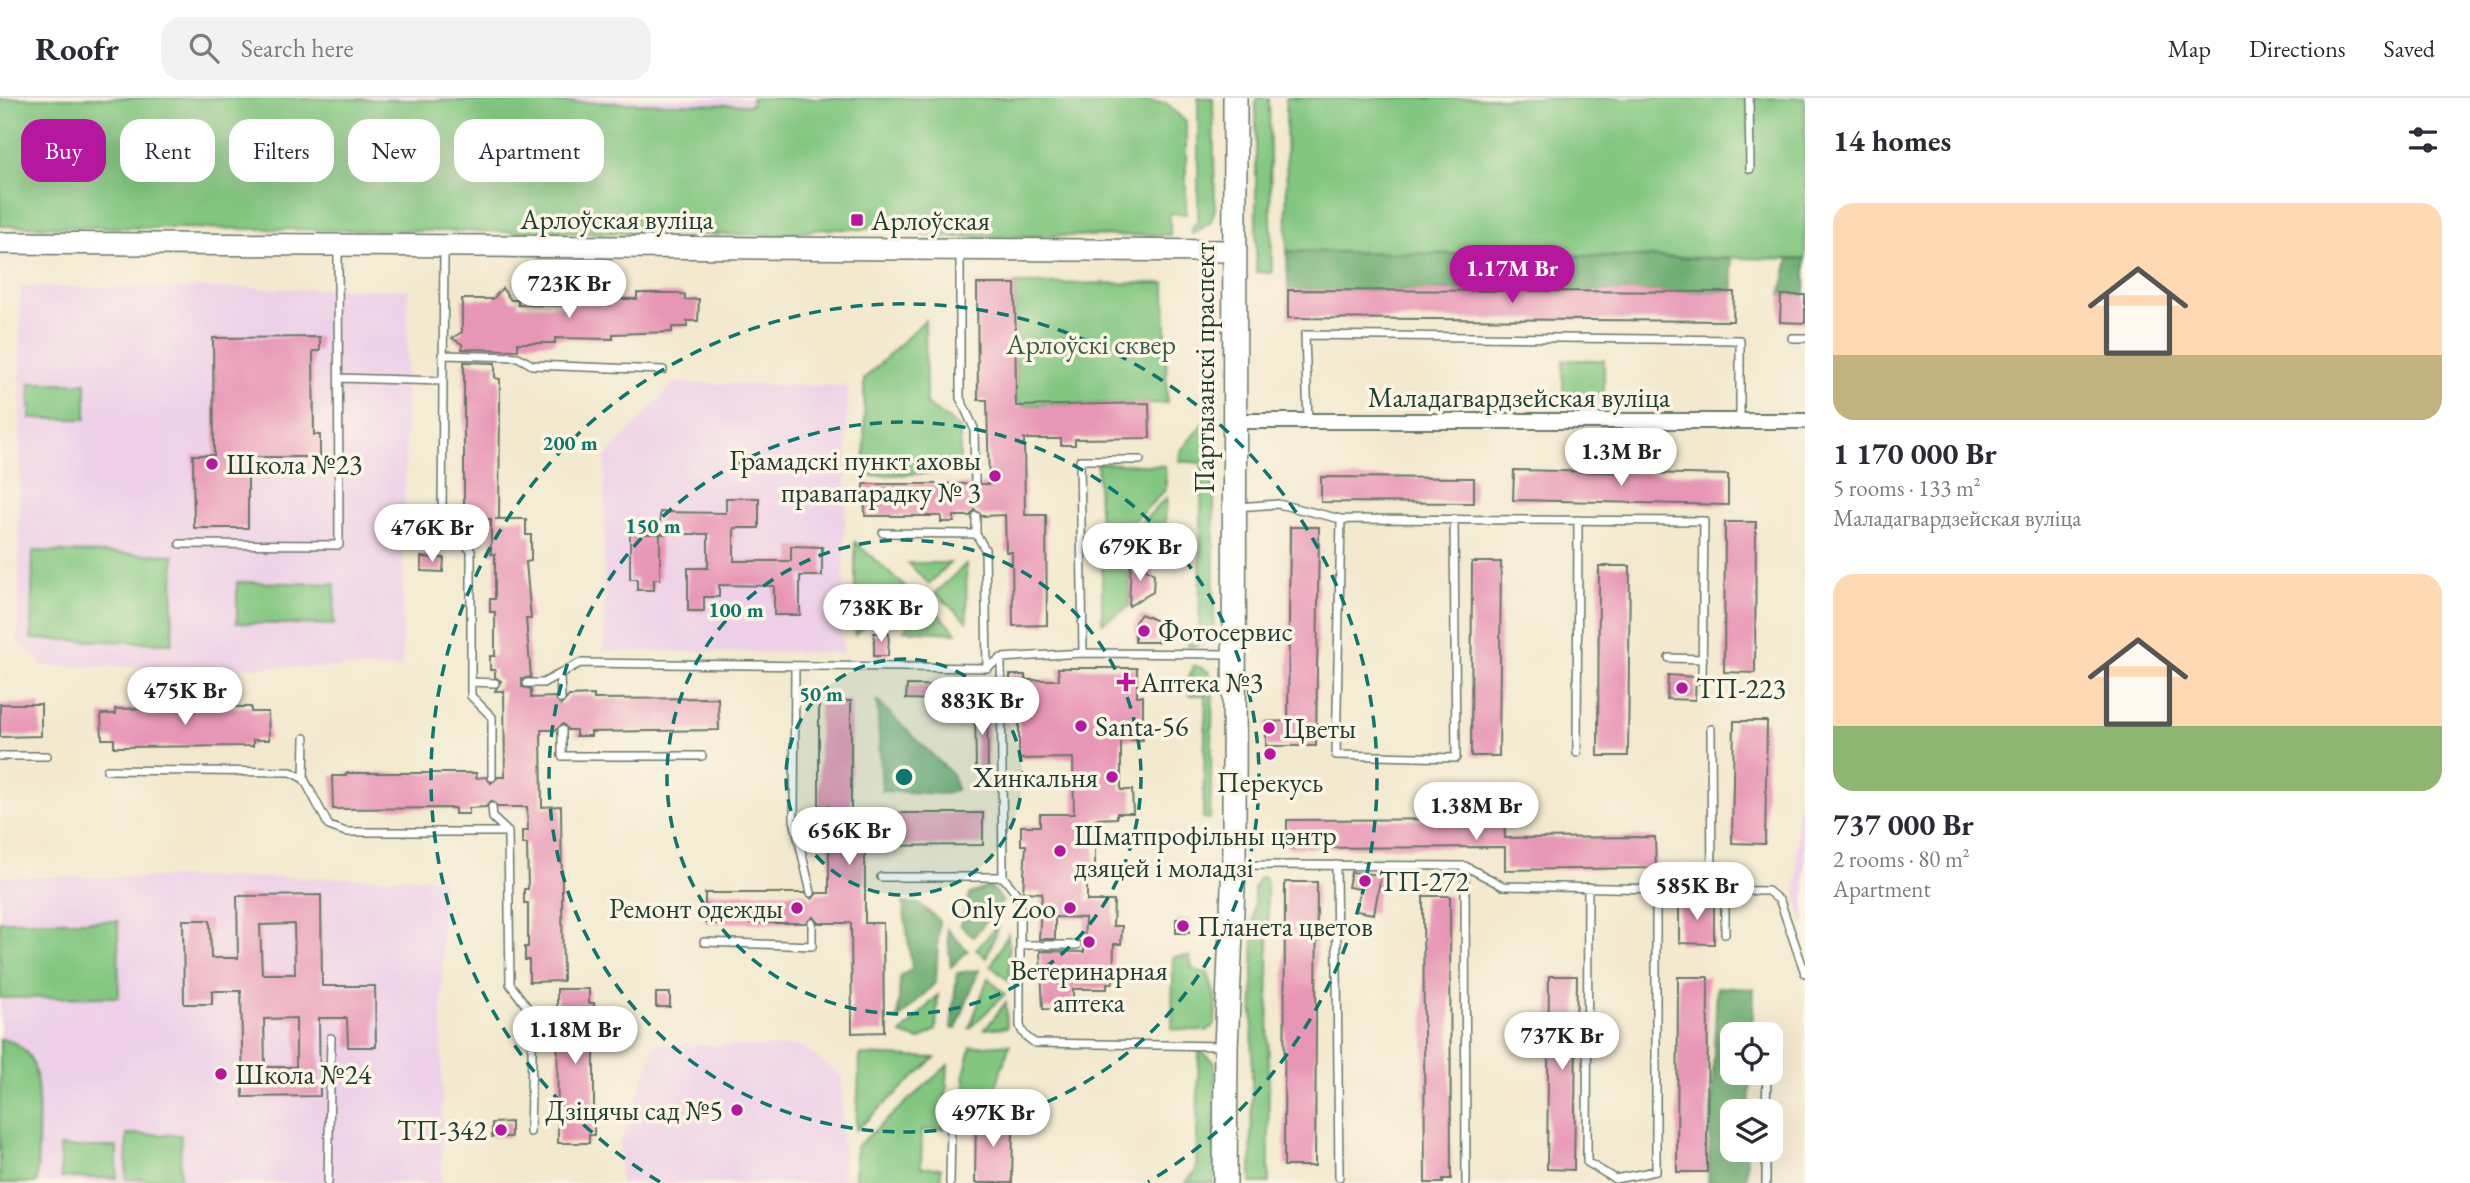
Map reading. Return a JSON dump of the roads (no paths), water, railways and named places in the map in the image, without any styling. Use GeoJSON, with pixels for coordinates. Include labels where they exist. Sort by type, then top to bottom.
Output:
{"type":"FeatureCollection","features":[{"type":"Feature","properties":{"kind":"main road","name":"Партызанскі праспект"},"geometry":{"type":"LineString","coordinates":[[1225,1183],[1226,1047],[1234,865],[1234,98]]}},
{"type":"Feature","properties":{"kind":"street","name":"Арлоўская вуліца"},"geometry":{"type":"LineString","coordinates":[[0,243],[1234,251]]}},
{"type":"Feature","properties":{"kind":"street","name":"Маладагвардзейская вуліца"},"geometry":{"type":"LineString","coordinates":[[1233,421],[1805,421]]}},
{"type":"Feature","properties":{"kind":"lane"},"geometry":{"type":"LineString","coordinates":[[1749,98],[1750,169]]}},
{"type":"Feature","properties":{"kind":"lane"},"geometry":{"type":"LineString","coordinates":[[180,544],[339,545],[338,245]]}},
{"type":"Feature","properties":{"kind":"lane"},"geometry":{"type":"LineString","coordinates":[[444,246],[442,517],[471,551],[471,696],[492,716],[492,777]]}},
{"type":"Feature","properties":{"kind":"lane"},"geometry":{"type":"LineString","coordinates":[[960,249],[960,398],[974,428],[975,484]]}},
{"type":"Feature","properties":{"kind":"lane"},"geometry":{"type":"LineString","coordinates":[[1308,421],[1306,335],[1740,340],[1740,421]]}},
{"type":"Feature","properties":{"kind":"lane"},"geometry":{"type":"LineString","coordinates":[[1792,338],[1805,338]]}},
{"type":"Feature","properties":{"kind":"lane"},"geometry":{"type":"LineString","coordinates":[[442,355],[518,358],[532,365],[663,370]]}},
{"type":"Feature","properties":{"kind":"lane"},"geometry":{"type":"LineString","coordinates":[[339,378],[442,381]]}},
{"type":"Feature","properties":{"kind":"lane"},"geometry":{"type":"LineString","coordinates":[[1083,653],[1080,460],[1140,460]]}},
{"type":"Feature","properties":{"kind":"lane"},"geometry":{"type":"LineString","coordinates":[[1234,507],[1278,504],[1341,519],[1704,521],[1702,681]]}},
{"type":"Feature","properties":{"kind":"lane"},"geometry":{"type":"LineString","coordinates":[[976,516],[976,534],[985,549],[987,668]]}},
{"type":"Feature","properties":{"kind":"lane"},"geometry":{"type":"LineString","coordinates":[[1341,519],[1336,755],[1456,758],[1454,519]]}},
{"type":"Feature","properties":{"kind":"lane"},"geometry":{"type":"LineString","coordinates":[[1577,753],[1578,520]]}},
{"type":"Feature","properties":{"kind":"lane"},"geometry":{"type":"LineString","coordinates":[[883,534],[976,534]]}},
{"type":"Feature","properties":{"kind":"lane"},"geometry":{"type":"LineString","coordinates":[[527,683],[543,683],[580,663],[987,668],[1000,658],[1083,653],[1233,654]]}},
{"type":"Feature","properties":{"kind":"lane"},"geometry":{"type":"LineString","coordinates":[[1000,658],[1003,877],[1020,898],[1022,1032],[1035,1043],[1226,1047]]}},
{"type":"Feature","properties":{"kind":"lane"},"geometry":{"type":"LineString","coordinates":[[1669,658],[1703,659]]}},
{"type":"Feature","properties":{"kind":"lane"},"geometry":{"type":"LineString","coordinates":[[794,666],[794,820],[811,893]]}},
{"type":"Feature","properties":{"kind":"lane"},"geometry":{"type":"LineString","coordinates":[[560,676],[561,699]]}},
{"type":"Feature","properties":{"kind":"lane"},"geometry":{"type":"LineString","coordinates":[[471,682],[495,683]]}},
{"type":"Feature","properties":{"kind":"lane"},"geometry":{"type":"LineString","coordinates":[[1711,729],[1712,889]]}},
{"type":"Feature","properties":{"kind":"lane"},"geometry":{"type":"LineString","coordinates":[[562,730],[562,756],[702,756]]}},
{"type":"Feature","properties":{"kind":"lane"},"geometry":{"type":"LineString","coordinates":[[305,738],[304,779],[329,825],[346,832],[508,832]]}},
{"type":"Feature","properties":{"kind":"lane"},"geometry":{"type":"LineString","coordinates":[[0,757],[47,756]]}},
{"type":"Feature","properties":{"kind":"lane"},"geometry":{"type":"LineString","coordinates":[[107,770],[291,772],[304,779]]}},
{"type":"Feature","properties":{"kind":"lane"},"geometry":{"type":"LineString","coordinates":[[492,807],[492,818],[508,832],[510,984],[533,1014],[530,1132]]}},
{"type":"Feature","properties":{"kind":"lane"},"geometry":{"type":"LineString","coordinates":[[1234,865],[1465,866],[1503,886],[1768,891],[1780,901],[1803,959],[1805,972]]}},
{"type":"Feature","properties":{"kind":"lane"},"geometry":{"type":"LineString","coordinates":[[1336,865],[1339,1177]]}},
{"type":"Feature","properties":{"kind":"lane"},"geometry":{"type":"LineString","coordinates":[[1465,866],[1466,1183]]}},
{"type":"Feature","properties":{"kind":"lane"},"geometry":{"type":"LineString","coordinates":[[881,877],[1003,877]]}},
{"type":"Feature","properties":{"kind":"lane"},"geometry":{"type":"LineString","coordinates":[[1588,887],[1587,1162],[1615,1181],[1656,1171],[1656,887]]}},
{"type":"Feature","properties":{"kind":"lane"},"geometry":{"type":"LineString","coordinates":[[1725,889],[1725,934]]}},
{"type":"Feature","properties":{"kind":"lane"},"geometry":{"type":"LineString","coordinates":[[704,942],[812,946],[812,923]]}},
{"type":"Feature","properties":{"kind":"lane"},"geometry":{"type":"LineString","coordinates":[[1020,945],[1077,946]]}},
{"type":"Feature","properties":{"kind":"lane"},"geometry":{"type":"LineString","coordinates":[[328,1183],[331,1038]]}},
{"type":"Feature","properties":{"kind":"lane"},"geometry":{"type":"LineString","coordinates":[[950,1183],[951,1123]]}},
{"type":"Feature","properties":{"kind":"lane"},"geometry":{"type":"LineString","coordinates":[[1766,1162],[1766,1183]]}},
{"type":"Feature","properties":{"kind":"place","name":"Арлоўская"},"geometry":{"type":"Point","coordinates":[857,220]}},
{"type":"Feature","properties":{"kind":"place","name":"Школа №23"},"geometry":{"type":"Point","coordinates":[212,464]}},
{"type":"Feature","properties":{"kind":"place","name":"Грамадскі пункт аховы правапарадку № 3"},"geometry":{"type":"Point","coordinates":[995,476]}},
{"type":"Feature","properties":{"kind":"place","name":"Фотосервис"},"geometry":{"type":"Point","coordinates":[1144,631]}},
{"type":"Feature","properties":{"kind":"place","name":"Аптека №3"},"geometry":{"type":"Point","coordinates":[1126,682]}},
{"type":"Feature","properties":{"kind":"place","name":"ТП-223"},"geometry":{"type":"Point","coordinates":[1682,688]}},
{"type":"Feature","properties":{"kind":"place","name":"Santa-56"},"geometry":{"type":"Point","coordinates":[1081,726]}},
{"type":"Feature","properties":{"kind":"place","name":"Цветы"},"geometry":{"type":"Point","coordinates":[1269,728]}},
{"type":"Feature","properties":{"kind":"place","name":"Перекусь"},"geometry":{"type":"Point","coordinates":[1270,754]}},
{"type":"Feature","properties":{"kind":"place","name":"Хинкальня"},"geometry":{"type":"Point","coordinates":[1112,777]}},
{"type":"Feature","properties":{"kind":"place","name":"Шматпрофільны цэнтр дзяцей і моладзі"},"geometry":{"type":"Point","coordinates":[1060,851]}},
{"type":"Feature","properties":{"kind":"place","name":"ТП-272"},"geometry":{"type":"Point","coordinates":[1365,881]}},
{"type":"Feature","properties":{"kind":"place","name":"Ремонт одежды"},"geometry":{"type":"Point","coordinates":[797,908]}},
{"type":"Feature","properties":{"kind":"place","name":"Only Zoo"},"geometry":{"type":"Point","coordinates":[1070,908]}},
{"type":"Feature","properties":{"kind":"place","name":"Планета цветов"},"geometry":{"type":"Point","coordinates":[1183,926]}},
{"type":"Feature","properties":{"kind":"place","name":"Ветеринарная аптека"},"geometry":{"type":"Point","coordinates":[1089,942]}},
{"type":"Feature","properties":{"kind":"place","name":"Школа №24"},"geometry":{"type":"Point","coordinates":[221,1074]}},
{"type":"Feature","properties":{"kind":"place","name":"Дзіцячы сад №5"},"geometry":{"type":"Point","coordinates":[737,1110]}},
{"type":"Feature","properties":{"kind":"place","name":"ТП-342"},"geometry":{"type":"Point","coordinates":[501,1130]}},
{"type":"Feature","properties":{"kind":"park label","name":"Арлоўскі сквер"},"geometry":{"type":"Point","coordinates":[1091,344]}}]}
